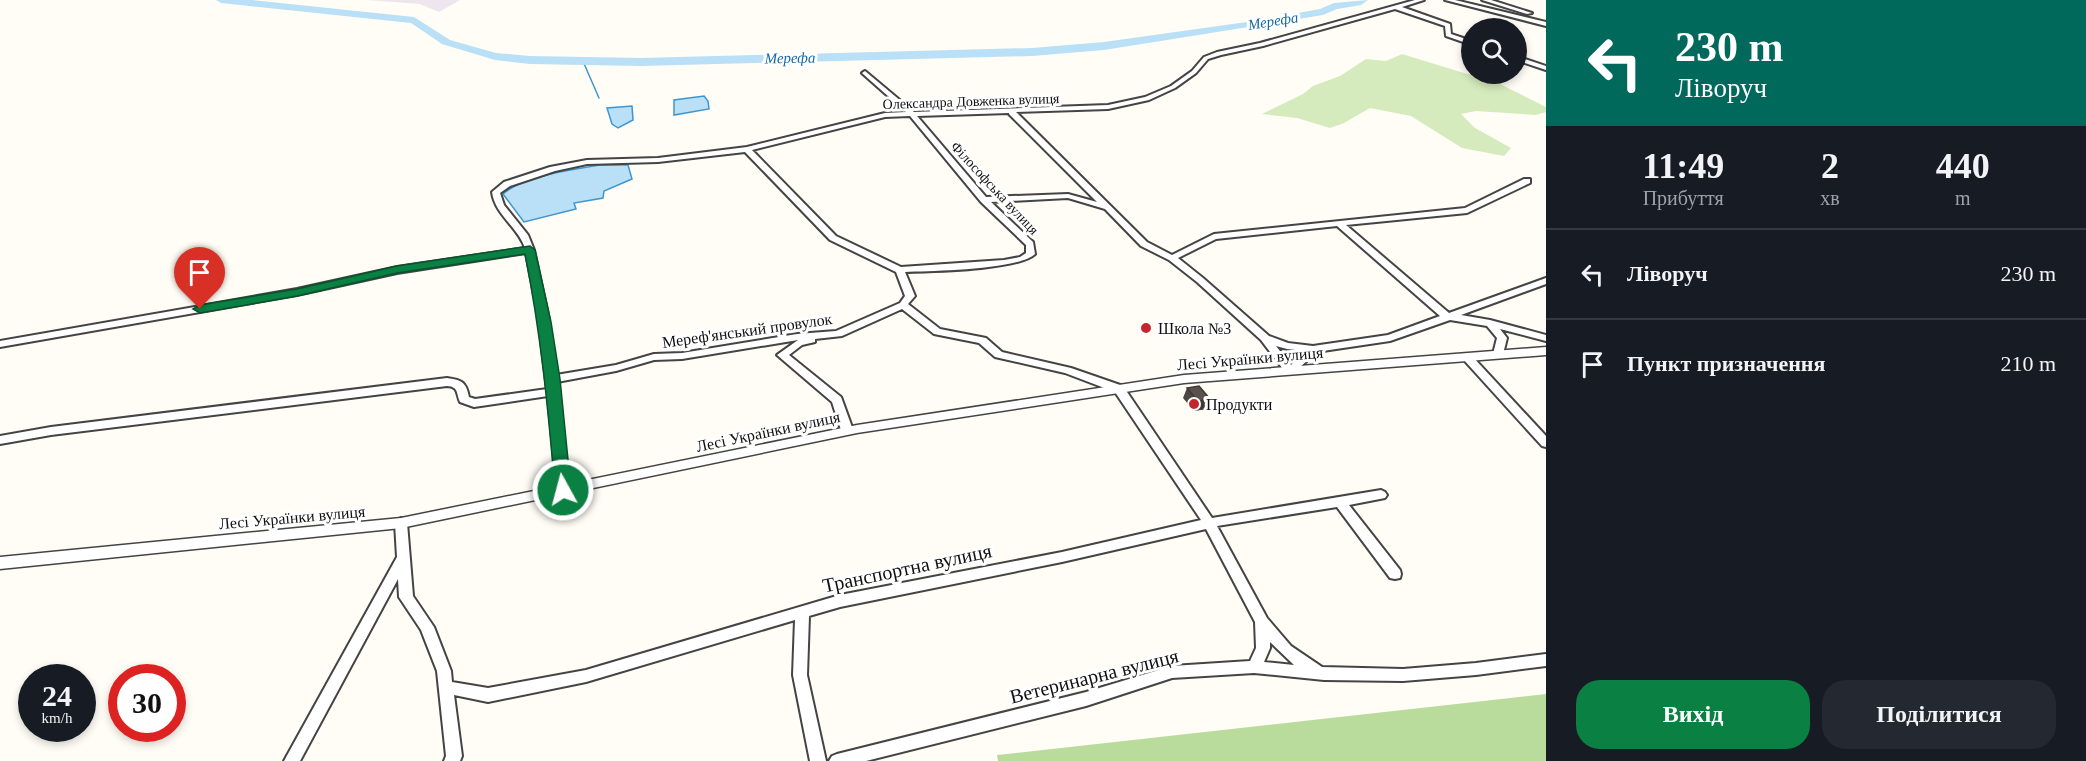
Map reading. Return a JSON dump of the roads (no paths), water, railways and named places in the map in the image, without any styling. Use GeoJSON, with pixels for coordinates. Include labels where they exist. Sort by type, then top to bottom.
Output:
{"type":"FeatureCollection","features":[{"type":"Feature","properties":{"kind":"street","name":"Олександра Довженка вулиця"},"geometry":{"type":"LineString","coordinates":[[528,244],[496,198],[496,192],[507,184],[553,168],[587,162],[658,160],[747,149],[885,115],[1108,107],[1147,99],[1173,87],[1194,72],[1206,58],[1219,53],[1262,45],[1421,0]]}},
{"type":"Feature","properties":{"kind":"street"},"geometry":{"type":"LineString","coordinates":[[1448,0],[1546,24]]}},
{"type":"Feature","properties":{"kind":"street"},"geometry":{"type":"LineString","coordinates":[[1485,0],[1546,18]]}},
{"type":"Feature","properties":{"kind":"street"},"geometry":{"type":"LineString","coordinates":[[1395,7],[1440,21],[1448,25],[1448,35],[1461,40]]}},
{"type":"Feature","properties":{"kind":"street"},"geometry":{"type":"LineString","coordinates":[[1527,62],[1546,68]]}},
{"type":"Feature","properties":{"kind":"street","name":"Філософська вулиця"},"geometry":{"type":"LineString","coordinates":[[866,73],[912,114],[984,200],[1030,244],[1031,254],[1023,259],[1004,263],[900,270]]}},
{"type":"Feature","properties":{"kind":"street"},"geometry":{"type":"LineString","coordinates":[[1012,112],[1144,244],[1172,258],[1265,338],[1290,371],[1313,349]]}},
{"type":"Feature","properties":{"kind":"street"},"geometry":{"type":"LineString","coordinates":[[747,149],[833,238],[900,270],[910,296],[903,305],[938,332],[982,340],[999,355],[1067,370],[1119,389],[1209,523],[1262,622],[1281,647],[1295,659],[1324,674]]}},
{"type":"Feature","properties":{"kind":"street"},"geometry":{"type":"LineString","coordinates":[[1172,258],[1214,237],[1467,210],[1527,181]]}},
{"type":"Feature","properties":{"kind":"street"},"geometry":{"type":"LineString","coordinates":[[984,200],[1068,196],[1107,207]]}},
{"type":"Feature","properties":{"kind":"street"},"geometry":{"type":"LineString","coordinates":[[1339,224],[1446,316],[1546,338]]}},
{"type":"Feature","properties":{"kind":"street"},"geometry":{"type":"LineString","coordinates":[[0,344],[297,292],[528,244],[545,322],[553,379],[563,490]]}},
{"type":"Feature","properties":{"kind":"street"},"geometry":{"type":"LineString","coordinates":[[1265,338],[1287,346],[1313,349],[1390,338],[1546,281]]}},
{"type":"Feature","properties":{"kind":"street","name":"Мереф'янський провулок"},"geometry":{"type":"LineString","coordinates":[[553,379],[616,368],[654,357],[682,356],[797,337],[838,334],[903,305]]}},
{"type":"Feature","properties":{"kind":"street"},"geometry":{"type":"LineString","coordinates":[[1474,308],[1502,338],[1498,354]]}},
{"type":"Feature","properties":{"kind":"street"},"geometry":{"type":"LineString","coordinates":[[838,334],[799,343],[782,355],[837,400],[847,430]]}},
{"type":"Feature","properties":{"kind":"street","name":"Лесі Українки вулиця"},"geometry":{"type":"LineString","coordinates":[[0,563],[401,523],[847,430],[1184,379],[1546,351]]}},
{"type":"Feature","properties":{"kind":"street"},"geometry":{"type":"LineString","coordinates":[[1467,357],[1546,443]]}},
{"type":"Feature","properties":{"kind":"street"},"geometry":{"type":"LineString","coordinates":[[0,440],[51,430],[447,382],[456,383],[462,388],[464,399],[474,403],[554,392]]}},
{"type":"Feature","properties":{"kind":"street","name":"Транспортна вулиця"},"geometry":{"type":"LineString","coordinates":[[446,687],[488,695],[586,676],[840,601],[1062,557],[1209,523],[1381,495]]}},
{"type":"Feature","properties":{"kind":"street"},"geometry":{"type":"LineString","coordinates":[[1340,501],[1395,574]]}},
{"type":"Feature","properties":{"kind":"street"},"geometry":{"type":"LineString","coordinates":[[401,523],[406,597],[427,627],[444,671],[454,756],[452,761]]}},
{"type":"Feature","properties":{"kind":"street"},"geometry":{"type":"LineString","coordinates":[[292,761],[404,558]]}},
{"type":"Feature","properties":{"kind":"street"},"geometry":{"type":"LineString","coordinates":[[802,612],[800,675],[818,761]]}},
{"type":"Feature","properties":{"kind":"street"},"geometry":{"type":"LineString","coordinates":[[1254,667],[1263,648],[1262,622]]}},
{"type":"Feature","properties":{"kind":"street","name":"Ветеринарна вулиця"},"geometry":{"type":"LineString","coordinates":[[837,761],[1086,699],[1172,672],[1254,667],[1324,674],[1403,675],[1546,660]]}},
{"type":"Feature","properties":{"kind":"water"},"geometry":{"type":"Polygon","coordinates":[[[704,96],[708,101],[709,109],[674,115],[674,100],[704,96]]]}},
{"type":"Feature","properties":{"kind":"water"},"geometry":{"type":"Polygon","coordinates":[[[632,106],[633,120],[618,128],[612,124],[607,108],[632,106]]]}},
{"type":"Feature","properties":{"kind":"water"},"geometry":{"type":"Polygon","coordinates":[[[599,165],[628,165],[632,179],[604,191],[603,198],[574,203],[576,209],[524,222],[503,194],[535,178],[599,165]]]}},
{"type":"Feature","properties":{"kind":"waterway","name":"Мерефа"},"geometry":{"type":"LineString","coordinates":[[221,0],[414,20],[446,42],[495,56],[530,60],[641,62],[1032,52],[1104,46],[1323,12],[1334,6],[1363,0]]}},
{"type":"Feature","properties":{"kind":"waterway"},"geometry":{"type":"LineString","coordinates":[[582,59],[599,98]]}},
{"type":"Feature","properties":{"kind":"place","name":"Школа №3"},"geometry":{"type":"Point","coordinates":[1146,328]}},
{"type":"Feature","properties":{"kind":"place","name":"Продукти"},"geometry":{"type":"Point","coordinates":[1194,404]}}]}
